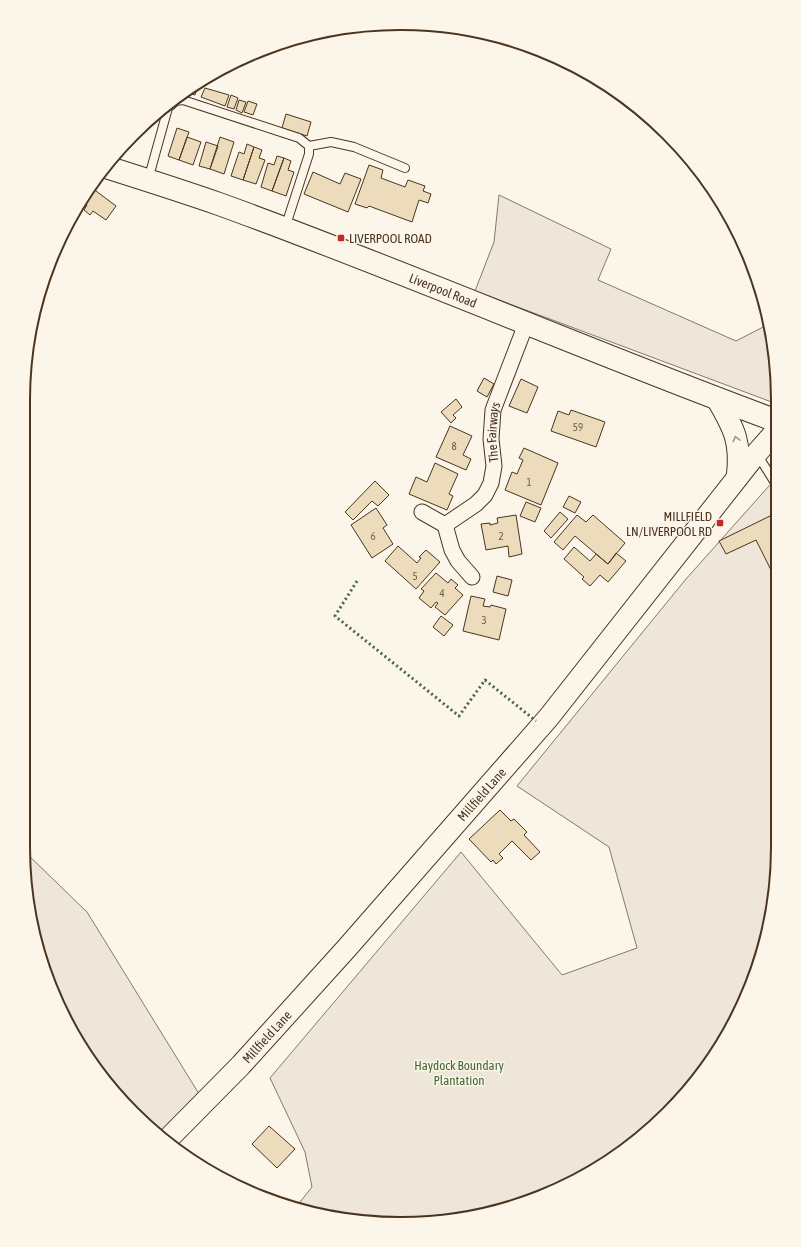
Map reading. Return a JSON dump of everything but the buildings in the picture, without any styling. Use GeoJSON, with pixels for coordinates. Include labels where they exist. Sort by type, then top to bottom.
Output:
{"type":"FeatureCollection","features":[{"type":"Feature","properties":{"kind":"highway","name":"Liverpool Road"},"geometry":{"type":"LineString","coordinates":[[111,170],[218,204],[285,228],[717,399],[771,419]]}},
{"type":"Feature","properties":{"kind":"street","name":"The Fairways"},"geometry":{"type":"LineString","coordinates":[[445,525],[476,504],[485,495],[491,482],[494,466],[491,439],[493,410],[526,324]]}},
{"type":"Feature","properties":{"kind":"street"},"geometry":{"type":"LineString","coordinates":[[717,399],[729,420],[736,437],[739,463],[737,478]]}},
{"type":"Feature","properties":{"kind":"street","name":"Millfield Lane"},"geometry":{"type":"LineString","coordinates":[[170,1136],[241,1065],[346,949],[549,718],[771,437]]}},
{"type":"Feature","properties":{"kind":"street"},"geometry":{"type":"LineString","coordinates":[[422,512],[445,525],[452,550],[458,561],[472,577]]}},
{"type":"Feature","properties":{"kind":"lane"},"geometry":{"type":"LineString","coordinates":[[184,100],[299,138],[309,146],[331,142],[354,147],[405,168]]}},
{"type":"Feature","properties":{"kind":"lane"},"geometry":{"type":"LineString","coordinates":[[148,181],[166,114]]}},
{"type":"Feature","properties":{"kind":"lane"},"geometry":{"type":"LineString","coordinates":[[285,228],[309,154],[309,146]]}},
{"type":"Feature","properties":{"kind":"lane"},"geometry":{"type":"LineString","coordinates":[[756,454],[771,477]]}},
{"type":"Feature","properties":{"kind":"green space"},"geometry":{"type":"Polygon","coordinates":[[[499,195],[611,249],[598,280],[736,341],[764,327],[768,352],[771,402],[475,291],[494,242],[499,195]]]}},
{"type":"Feature","properties":{"kind":"green space","name":"Haydock Boundary Plantation"},"geometry":{"type":"Polygon","coordinates":[[[771,484],[771,846],[768,895],[758,942],[743,988],[733,1010],[709,1052],[679,1091],[645,1125],[606,1155],[564,1179],[542,1189],[520,1197],[473,1210],[425,1216],[400,1217],[352,1214],[328,1210],[300,1202],[312,1187],[305,1152],[270,1078],[461,852],[562,975],[637,948],[609,847],[517,786],[686,579],[771,484]]]}},
{"type":"Feature","properties":{"kind":"green space"},"geometry":{"type":"Polygon","coordinates":[[[30,857],[87,912],[204,1102],[169,1136],[156,1125],[122,1091],[92,1052],[68,1010],[50,966],[37,919],[33,895],[30,857]]]}},
{"type":"Feature","properties":{"kind":"hedge"},"geometry":{"type":"LineString","coordinates":[[357,581],[335,616],[459,716],[485,680],[536,721]]}},
{"type":"Feature","properties":{"kind":"place","name":"LIVERPOOL ROAD"},"geometry":{"type":"Point","coordinates":[341,238]}},
{"type":"Feature","properties":{"kind":"place","name":"MILLFIELD LN/LIVERPOOL RD"},"geometry":{"type":"Point","coordinates":[720,523]}}]}
